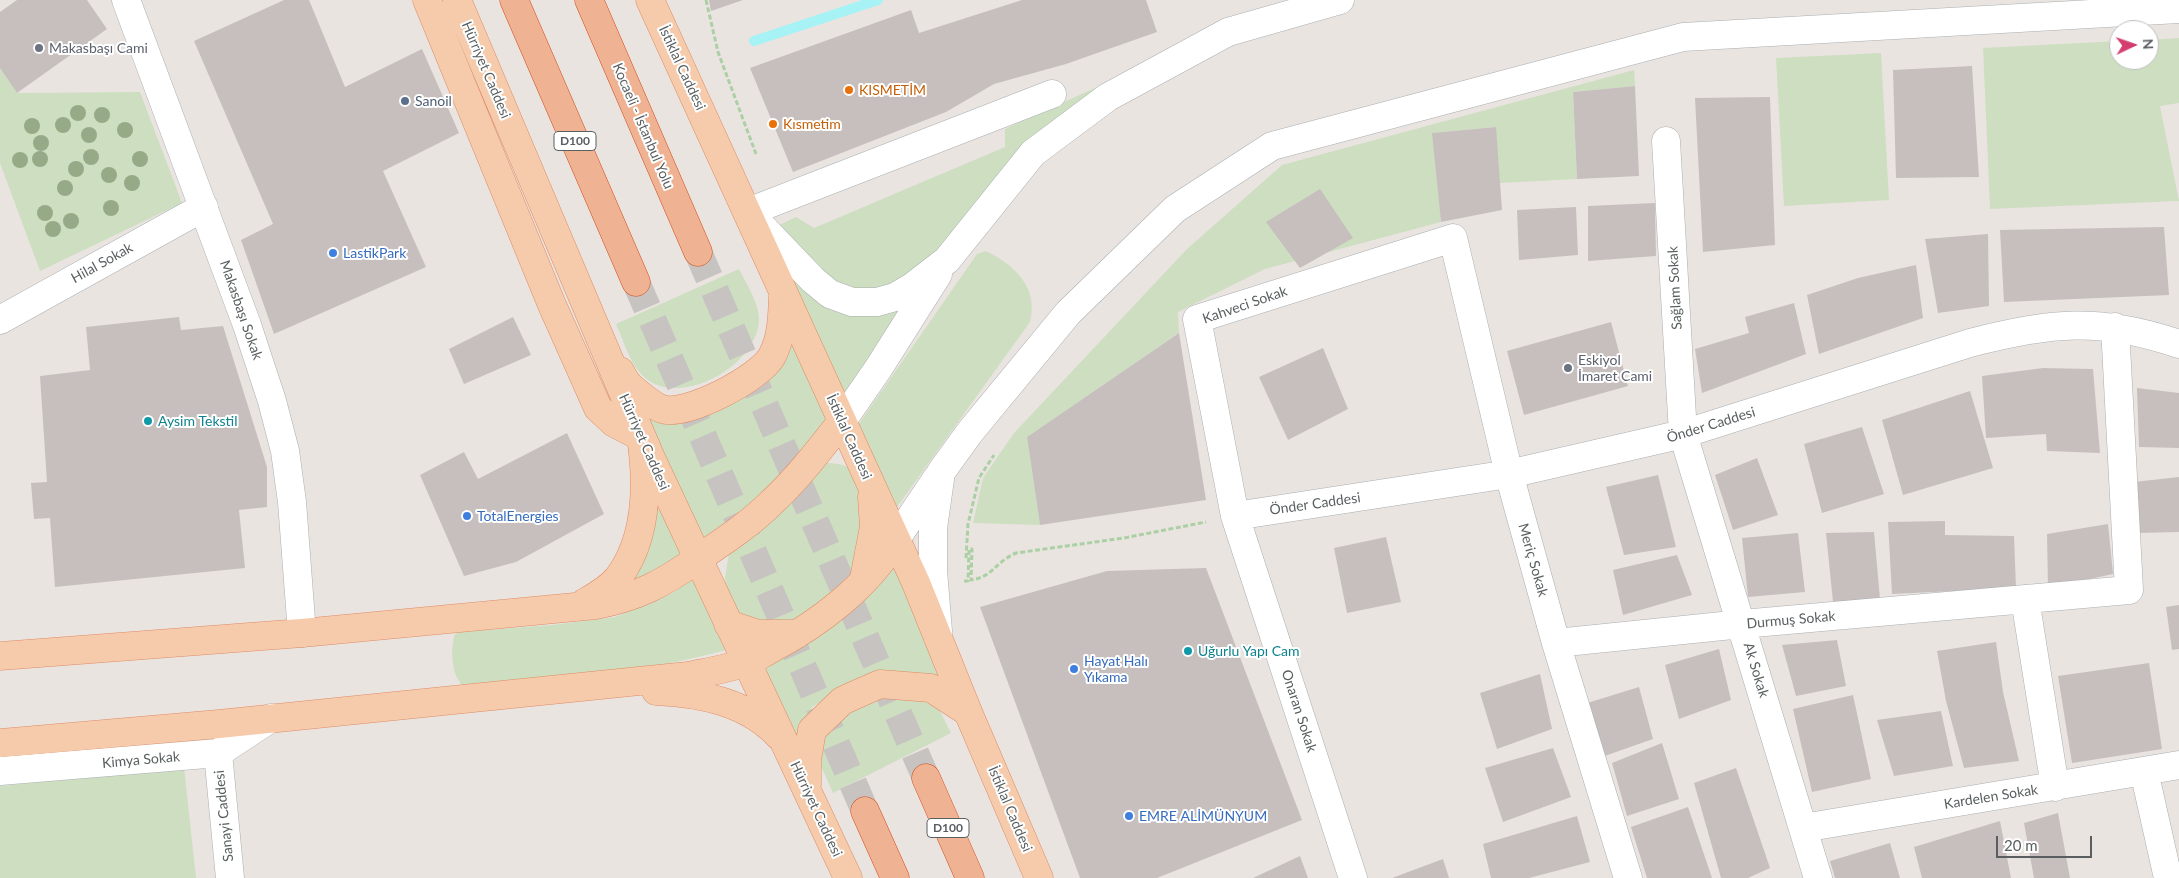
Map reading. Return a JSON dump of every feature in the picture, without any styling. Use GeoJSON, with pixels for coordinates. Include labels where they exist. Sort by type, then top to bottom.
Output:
{"type":"FeatureCollection","features":[{"type":"Feature","properties":{"kind":"highway","name":"D100"},"geometry":{"type":"LineString","coordinates":[[514,0],[636,282]]}},
{"type":"Feature","properties":{"kind":"highway","name":"Kocaeli - İstanbul Yolu"},"geometry":{"type":"LineString","coordinates":[[589,0],[698,252]]}},
{"type":"Feature","properties":{"kind":"highway","name":"D100"},"geometry":{"type":"LineString","coordinates":[[926,778],[970,878]]}},
{"type":"Feature","properties":{"kind":"highway"},"geometry":{"type":"LineString","coordinates":[[865,811],[895,878]]}},
{"type":"Feature","properties":{"kind":"main road"},"geometry":{"type":"LineString","coordinates":[[427,0],[552,305],[598,408],[614,423],[641,436],[646,468],[646,500],[635,543],[628,561],[618,578],[607,589],[579,607]]}},
{"type":"Feature","properties":{"kind":"main road","name":"Hürriyet Caddesi"},"geometry":{"type":"LineString","coordinates":[[457,0],[641,436],[848,878]]}},
{"type":"Feature","properties":{"kind":"main road","name":"İstiklal Caddesi"},"geometry":{"type":"LineString","coordinates":[[650,0],[896,539],[1039,878]]}},
{"type":"Feature","properties":{"kind":"main road"},"geometry":{"type":"LineString","coordinates":[[597,334],[628,384],[662,409],[682,408],[710,400],[748,380],[771,358],[782,332],[783,290]]}},
{"type":"Feature","properties":{"kind":"main road"},"geometry":{"type":"LineString","coordinates":[[714,592],[715,559],[721,546],[772,502],[842,421]]}},
{"type":"Feature","properties":{"kind":"main road"},"geometry":{"type":"LineString","coordinates":[[812,458],[825,452],[837,451],[853,459],[868,479],[874,527],[864,579]]}},
{"type":"Feature","properties":{"kind":"main road"},"geometry":{"type":"LineString","coordinates":[[0,656],[302,633],[579,607],[623,600],[666,582],[734,534]]}},
{"type":"Feature","properties":{"kind":"main road"},"geometry":{"type":"LineString","coordinates":[[0,743],[592,687],[688,676],[747,662],[801,633],[829,613],[864,579],[887,554],[896,539]]}},
{"type":"Feature","properties":{"kind":"main road"},"geometry":{"type":"LineString","coordinates":[[728,624],[758,634],[801,633]]}},
{"type":"Feature","properties":{"kind":"main road"},"geometry":{"type":"LineString","coordinates":[[807,789],[807,760],[812,730],[842,701],[880,684],[931,688],[968,712]]}},
{"type":"Feature","properties":{"kind":"main road"},"geometry":{"type":"LineString","coordinates":[[592,687],[684,692],[710,698],[754,714],[767,723],[786,744]]}},
{"type":"Feature","properties":{"kind":"street","name":"Makasbaşı Sokak"},"geometry":{"type":"LineString","coordinates":[[126,0],[247,325],[272,401],[285,451],[292,502],[302,633]]}},
{"type":"Feature","properties":{"kind":"street"},"geometry":{"type":"LineString","coordinates":[[842,421],[878,369],[947,260],[1032,153],[1108,97],[1228,32],[1340,0]]}},
{"type":"Feature","properties":{"kind":"street"},"geometry":{"type":"LineString","coordinates":[[896,539],[970,432],[1068,313],[1175,210],[1272,146],[1683,37],[2179,9]]}},
{"type":"Feature","properties":{"kind":"street"},"geometry":{"type":"LineString","coordinates":[[947,260],[912,287],[895,297],[877,302],[852,302],[830,294],[813,280],[748,212],[1052,94]]}},
{"type":"Feature","properties":{"kind":"street","name":"Sağlam Sokak"},"geometry":{"type":"LineString","coordinates":[[1666,141],[1683,434]]}},
{"type":"Feature","properties":{"kind":"street","name":"Hilal Sokak"},"geometry":{"type":"LineString","coordinates":[[0,320],[204,207]]}},
{"type":"Feature","properties":{"kind":"street","name":"Meriç Sokak"},"geometry":{"type":"LineString","coordinates":[[1453,238],[1509,474],[1556,643],[1628,878]]}},
{"type":"Feature","properties":{"kind":"street","name":"Kahveci Sokak"},"geometry":{"type":"LineString","coordinates":[[1236,516],[1197,319],[1453,238]]}},
{"type":"Feature","properties":{"kind":"street","name":"Önder Caddesi"},"geometry":{"type":"LineString","coordinates":[[1236,516],[1509,474],[1683,434],[1970,343],[2014,331],[2089,324],[2148,333],[2179,344]]}},
{"type":"Feature","properties":{"kind":"street","name":"Durmuş Sokak"},"geometry":{"type":"LineString","coordinates":[[1556,643],[1742,624],[2129,590],[2115,327]]}},
{"type":"Feature","properties":{"kind":"street","name":"Ak Sokak"},"geometry":{"type":"LineString","coordinates":[[1683,434],[1818,878]]}},
{"type":"Feature","properties":{"kind":"street"},"geometry":{"type":"LineString","coordinates":[[939,640],[933,571],[932,528],[941,472]]}},
{"type":"Feature","properties":{"kind":"street","name":"Onaran Sokak"},"geometry":{"type":"LineString","coordinates":[[1236,516],[1353,878]]}},
{"type":"Feature","properties":{"kind":"street"},"geometry":{"type":"LineString","coordinates":[[2025,599],[2054,787]]}},
{"type":"Feature","properties":{"kind":"street","name":"Kimya Sokak"},"geometry":{"type":"LineString","coordinates":[[0,771],[218,753],[271,718]]}},
{"type":"Feature","properties":{"kind":"street","name":"Sanayi Caddesi"},"geometry":{"type":"LineString","coordinates":[[218,753],[230,878]]}},
{"type":"Feature","properties":{"kind":"street","name":"Kardelen Sokak"},"geometry":{"type":"LineString","coordinates":[[1803,828],[2179,765]]}},
{"type":"Feature","properties":{"kind":"street"},"geometry":{"type":"LineString","coordinates":[[2144,771],[2168,878]]}},
{"type":"Feature","properties":{"kind":"path"},"geometry":{"type":"LineString","coordinates":[[968,581],[970,515],[978,478],[994,454]]}},
{"type":"Feature","properties":{"kind":"path"},"geometry":{"type":"LineString","coordinates":[[969,549],[972,549],[968,581],[969,549]]}},
{"type":"Feature","properties":{"kind":"green space"},"geometry":{"type":"Polygon","coordinates":[[[2179,38],[2179,103],[2160,106],[2179,201],[1990,209],[1983,48],[2109,42],[2109,70],[2159,70],[2159,39],[2179,38]]]}},
{"type":"Feature","properties":{"kind":"green space"},"geometry":{"type":"Polygon","coordinates":[[[1881,53],[1889,200],[1784,206],[1776,58],[1881,53]]]}},
{"type":"Feature","properties":{"kind":"green space"},"geometry":{"type":"Polygon","coordinates":[[[0,68],[17,93],[140,92],[182,203],[40,271],[0,163],[0,68]]]}},
{"type":"Feature","properties":{"kind":"green space"},"geometry":{"type":"Polygon","coordinates":[[[1634,70],[1635,86],[1573,92],[1577,179],[1500,183],[1495,127],[1433,133],[1441,222],[1265,269],[1178,312],[1179,333],[1027,437],[1040,525],[973,523],[983,478],[1014,433],[1187,249],[1282,165],[1634,70]]]}},
{"type":"Feature","properties":{"kind":"green space"},"geometry":{"type":"Polygon","coordinates":[[[1108,82],[943,252],[884,289],[863,291],[828,282],[777,226],[796,217],[814,228],[1005,147],[1005,129],[1108,82]]]}},
{"type":"Feature","properties":{"kind":"green space"},"geometry":{"type":"Polygon","coordinates":[[[986,251],[1006,263],[1028,288],[1032,310],[1030,322],[897,507],[858,425],[977,254],[986,251]]]}},
{"type":"Feature","properties":{"kind":"green space"},"geometry":{"type":"Polygon","coordinates":[[[784,263],[804,287],[910,299],[845,404],[784,263]]]}},
{"type":"Feature","properties":{"kind":"green space"},"geometry":{"type":"Polygon","coordinates":[[[739,269],[752,293],[759,319],[756,335],[747,350],[734,364],[719,375],[702,383],[684,388],[667,387],[651,382],[644,377],[629,356],[616,324],[739,269]]]}},
{"type":"Feature","properties":{"kind":"green space"},"geometry":{"type":"Polygon","coordinates":[[[790,334],[831,423],[802,456],[771,486],[755,500],[701,539],[642,413],[686,421],[715,413],[727,407],[762,383],[790,334]]]}},
{"type":"Feature","properties":{"kind":"green space"},"geometry":{"type":"Polygon","coordinates":[[[828,463],[848,467],[867,491],[857,574],[802,624],[742,621],[727,594],[725,578],[729,553],[818,466],[828,463]]]}},
{"type":"Feature","properties":{"kind":"green space"},"geometry":{"type":"Polygon","coordinates":[[[649,464],[689,549],[661,572],[611,591],[649,464]]]}},
{"type":"Feature","properties":{"kind":"green space"},"geometry":{"type":"Polygon","coordinates":[[[893,562],[941,678],[847,686],[812,707],[799,746],[759,666],[893,562]]]}},
{"type":"Feature","properties":{"kind":"green space"},"geometry":{"type":"Polygon","coordinates":[[[700,574],[733,648],[700,657],[633,670],[532,682],[465,687],[460,683],[454,670],[453,640],[455,634],[460,632],[552,625],[615,617],[673,593],[700,574]]]}},
{"type":"Feature","properties":{"kind":"green space"},"geometry":{"type":"Polygon","coordinates":[[[886,695],[914,697],[939,709],[951,733],[833,793],[820,764],[826,734],[856,708],[886,695]]]}},
{"type":"Feature","properties":{"kind":"green space"},"geometry":{"type":"Polygon","coordinates":[[[184,767],[196,878],[0,878],[0,786],[184,767]]]}},
{"type":"Feature","properties":{"kind":"building","name":"Makasbaşı Cami"},"geometry":{"type":"Polygon","coordinates":[[[17,0],[87,0],[107,29],[17,93],[0,68],[0,12],[17,0]]]}},
{"type":"Feature","properties":{"kind":"building"},"geometry":{"type":"Polygon","coordinates":[[[284,0],[309,0],[345,87],[422,49],[459,133],[383,171],[426,267],[274,334],[241,240],[273,224],[194,41],[284,0]]]}},
{"type":"Feature","properties":{"kind":"building"},"geometry":{"type":"Polygon","coordinates":[[[709,0],[743,0],[711,11],[709,0]]]}},
{"type":"Feature","properties":{"kind":"building"},"geometry":{"type":"Polygon","coordinates":[[[1022,0],[1146,0],[1157,32],[1066,64],[994,84],[946,112],[793,172],[750,68],[911,10],[919,33],[1022,0]]]}},
{"type":"Feature","properties":{"kind":"building"},"geometry":{"type":"Polygon","coordinates":[[[1972,66],[1979,177],[1896,178],[1893,70],[1972,66]]]}},
{"type":"Feature","properties":{"kind":"building"},"geometry":{"type":"Polygon","coordinates":[[[1635,86],[1639,176],[1577,179],[1573,92],[1635,86]]]}},
{"type":"Feature","properties":{"kind":"building"},"geometry":{"type":"Polygon","coordinates":[[[1770,97],[1775,245],[1703,252],[1695,98],[1770,97]]]}},
{"type":"Feature","properties":{"kind":"building"},"geometry":{"type":"Polygon","coordinates":[[[1496,127],[1502,210],[1441,222],[1432,133],[1496,127]]]}},
{"type":"Feature","properties":{"kind":"building"},"geometry":{"type":"Polygon","coordinates":[[[1320,189],[1353,238],[1300,268],[1266,222],[1320,189]]]}},
{"type":"Feature","properties":{"kind":"building"},"geometry":{"type":"Polygon","coordinates":[[[1655,203],[1656,256],[1588,261],[1588,206],[1655,203]]]}},
{"type":"Feature","properties":{"kind":"building"},"geometry":{"type":"Polygon","coordinates":[[[1576,207],[1578,255],[1519,260],[1517,210],[1576,207]]]}},
{"type":"Feature","properties":{"kind":"building"},"geometry":{"type":"Polygon","coordinates":[[[2164,227],[2169,295],[2004,302],[2000,230],[2164,227]]]}},
{"type":"Feature","properties":{"kind":"building"},"geometry":{"type":"Polygon","coordinates":[[[1988,234],[1989,306],[1938,313],[1925,239],[1988,234]]]}},
{"type":"Feature","properties":{"kind":"building"},"geometry":{"type":"Polygon","coordinates":[[[1916,265],[1923,318],[1819,354],[1807,295],[1858,278],[1916,265]]]}},
{"type":"Feature","properties":{"kind":"building"},"geometry":{"type":"Polygon","coordinates":[[[1794,303],[1806,354],[1702,393],[1695,349],[1749,333],[1745,317],[1794,303]]]}},
{"type":"Feature","properties":{"kind":"building","name":"Aysim Tekstil"},"geometry":{"type":"Polygon","coordinates":[[[179,317],[181,330],[223,326],[267,467],[267,507],[239,510],[245,568],[55,587],[50,518],[34,519],[31,483],[47,482],[40,376],[90,370],[86,327],[179,317]]]}},
{"type":"Feature","properties":{"kind":"building"},"geometry":{"type":"Polygon","coordinates":[[[513,317],[531,355],[464,384],[449,349],[513,317]]]}},
{"type":"Feature","properties":{"kind":"building","name":"Eskiyol İmaret Cami"},"geometry":{"type":"Polygon","coordinates":[[[1611,322],[1628,386],[1524,415],[1507,351],[1611,322]]]}},
{"type":"Feature","properties":{"kind":"building"},"geometry":{"type":"Polygon","coordinates":[[[1179,333],[1206,500],[1040,525],[1027,437],[1179,333]]]}},
{"type":"Feature","properties":{"kind":"building"},"geometry":{"type":"Polygon","coordinates":[[[1323,348],[1348,409],[1288,440],[1259,377],[1323,348]]]}},
{"type":"Feature","properties":{"kind":"building"},"geometry":{"type":"Polygon","coordinates":[[[2043,368],[2093,369],[2100,453],[2047,451],[2046,434],[1986,438],[1982,376],[2043,368]]]}},
{"type":"Feature","properties":{"kind":"building"},"geometry":{"type":"Polygon","coordinates":[[[2137,388],[2179,393],[2179,448],[2139,447],[2137,388]]]}},
{"type":"Feature","properties":{"kind":"building"},"geometry":{"type":"Polygon","coordinates":[[[1970,391],[1993,468],[1903,495],[1882,420],[1970,391]]]}},
{"type":"Feature","properties":{"kind":"building"},"geometry":{"type":"Polygon","coordinates":[[[1862,427],[1884,494],[1822,513],[1804,444],[1862,427]]]}},
{"type":"Feature","properties":{"kind":"building"},"geometry":{"type":"Polygon","coordinates":[[[567,433],[604,514],[516,562],[464,576],[420,475],[464,452],[478,479],[567,433]]]}},
{"type":"Feature","properties":{"kind":"building"},"geometry":{"type":"Polygon","coordinates":[[[1757,458],[1778,515],[1733,530],[1715,475],[1757,458]]]}},
{"type":"Feature","properties":{"kind":"building"},"geometry":{"type":"Polygon","coordinates":[[[1658,475],[1676,547],[1624,555],[1606,487],[1658,475]]]}},
{"type":"Feature","properties":{"kind":"building"},"geometry":{"type":"Polygon","coordinates":[[[2179,477],[2179,532],[2138,533],[2134,482],[2179,477]]]}},
{"type":"Feature","properties":{"kind":"building"},"geometry":{"type":"Polygon","coordinates":[[[1945,521],[1945,535],[2014,536],[2016,588],[1892,594],[1888,522],[1945,521]]]}},
{"type":"Feature","properties":{"kind":"building"},"geometry":{"type":"Polygon","coordinates":[[[2108,524],[2113,574],[2048,588],[2047,534],[2108,524]]]}},
{"type":"Feature","properties":{"kind":"building"},"geometry":{"type":"Polygon","coordinates":[[[1874,532],[1880,599],[1833,602],[1826,533],[1874,532]]]}},
{"type":"Feature","properties":{"kind":"building"},"geometry":{"type":"Polygon","coordinates":[[[1798,533],[1805,592],[1748,597],[1742,538],[1798,533]]]}},
{"type":"Feature","properties":{"kind":"building"},"geometry":{"type":"Polygon","coordinates":[[[1386,537],[1401,602],[1347,613],[1334,548],[1386,537]]]}},
{"type":"Feature","properties":{"kind":"building"},"geometry":{"type":"Polygon","coordinates":[[[1677,555],[1692,595],[1623,615],[1613,570],[1677,555]]]}},
{"type":"Feature","properties":{"kind":"building"},"geometry":{"type":"Polygon","coordinates":[[[1206,568],[1302,820],[1157,878],[1080,878],[980,607],[1107,571],[1206,568]]]}},
{"type":"Feature","properties":{"kind":"building"},"geometry":{"type":"Polygon","coordinates":[[[2179,605],[2179,649],[2172,650],[2166,607],[2179,605]]]}},
{"type":"Feature","properties":{"kind":"building"},"geometry":{"type":"Polygon","coordinates":[[[1837,640],[1846,686],[1796,696],[1782,645],[1837,640]]]}},
{"type":"Feature","properties":{"kind":"building"},"geometry":{"type":"Polygon","coordinates":[[[1996,642],[2003,692],[2019,761],[1964,768],[1946,701],[1937,651],[1996,642]]]}},
{"type":"Feature","properties":{"kind":"building"},"geometry":{"type":"Polygon","coordinates":[[[1719,649],[1731,700],[1679,719],[1665,665],[1719,649]]]}},
{"type":"Feature","properties":{"kind":"building"},"geometry":{"type":"Polygon","coordinates":[[[2149,663],[2162,749],[2072,763],[2058,676],[2149,663]]]}},
{"type":"Feature","properties":{"kind":"building"},"geometry":{"type":"Polygon","coordinates":[[[1540,674],[1552,729],[1497,749],[1480,693],[1540,674]]]}},
{"type":"Feature","properties":{"kind":"building"},"geometry":{"type":"Polygon","coordinates":[[[1639,687],[1653,739],[1599,758],[1584,704],[1639,687]]]}},
{"type":"Feature","properties":{"kind":"building"},"geometry":{"type":"Polygon","coordinates":[[[1853,695],[1871,779],[1812,792],[1793,709],[1853,695]]]}},
{"type":"Feature","properties":{"kind":"building"},"geometry":{"type":"Polygon","coordinates":[[[1941,711],[1953,766],[1894,776],[1877,720],[1941,711]]]}},
{"type":"Feature","properties":{"kind":"building"},"geometry":{"type":"Polygon","coordinates":[[[1662,743],[1679,799],[1627,816],[1612,763],[1662,743]]]}},
{"type":"Feature","properties":{"kind":"building"},"geometry":{"type":"Polygon","coordinates":[[[1553,748],[1571,797],[1503,822],[1485,768],[1553,748]]]}},
{"type":"Feature","properties":{"kind":"building"},"geometry":{"type":"Polygon","coordinates":[[[1736,768],[1770,868],[1748,878],[1721,878],[1694,783],[1736,768]]]}},
{"type":"Feature","properties":{"kind":"building"},"geometry":{"type":"Polygon","coordinates":[[[1688,807],[1712,878],[1647,878],[1631,827],[1688,807]]]}},
{"type":"Feature","properties":{"kind":"building"},"geometry":{"type":"Polygon","coordinates":[[[2058,813],[2070,878],[2034,878],[2024,823],[2058,813]]]}},
{"type":"Feature","properties":{"kind":"building"},"geometry":{"type":"Polygon","coordinates":[[[1577,816],[1590,862],[1529,878],[1491,878],[1483,844],[1577,816]]]}},
{"type":"Feature","properties":{"kind":"building"},"geometry":{"type":"Polygon","coordinates":[[[2000,821],[2011,878],[1922,878],[1914,847],[2000,821]]]}},
{"type":"Feature","properties":{"kind":"building"},"geometry":{"type":"Polygon","coordinates":[[[1890,843],[1900,878],[1835,878],[1830,861],[1890,843]]]}},
{"type":"Feature","properties":{"kind":"building"},"geometry":{"type":"Polygon","coordinates":[[[1300,856],[1308,878],[1253,878],[1300,856]]]}},
{"type":"Feature","properties":{"kind":"building"},"geometry":{"type":"Polygon","coordinates":[[[1443,859],[1449,878],[1392,878],[1443,859]]]}},
{"type":"Feature","properties":{"kind":"waterway"},"geometry":{"type":"LineString","coordinates":[[754,41],[878,0]]}},
{"type":"Feature","properties":{"kind":"tunnel"},"geometry":{"type":"LineString","coordinates":[[698,252],[926,778]]}},
{"type":"Feature","properties":{"kind":"tunnel"},"geometry":{"type":"LineString","coordinates":[[636,282],[865,811]]}},
{"type":"Feature","properties":{"kind":"place","name":"Makasbaşı Cami"},"geometry":{"type":"Point","coordinates":[39,48]}},
{"type":"Feature","properties":{"kind":"place","name":"KISMETİM"},"geometry":{"type":"Point","coordinates":[849,90]}},
{"type":"Feature","properties":{"kind":"place","name":"Sanoil"},"geometry":{"type":"Point","coordinates":[405,101]}},
{"type":"Feature","properties":{"kind":"place","name":"Kısmetim"},"geometry":{"type":"Point","coordinates":[773,124]}},
{"type":"Feature","properties":{"kind":"place","name":"LastikPark"},"geometry":{"type":"Point","coordinates":[333,253]}},
{"type":"Feature","properties":{"kind":"place","name":"Eskiyol İmaret Cami"},"geometry":{"type":"Point","coordinates":[1568,368]}},
{"type":"Feature","properties":{"kind":"place","name":"Aysim Tekstil"},"geometry":{"type":"Point","coordinates":[148,421]}},
{"type":"Feature","properties":{"kind":"place","name":"TotalEnergies"},"geometry":{"type":"Point","coordinates":[467,516]}},
{"type":"Feature","properties":{"kind":"place","name":"Uğurlu Yapı Cam"},"geometry":{"type":"Point","coordinates":[1188,651]}},
{"type":"Feature","properties":{"kind":"place","name":"Hayat Halı Yıkama"},"geometry":{"type":"Point","coordinates":[1074,669]}},
{"type":"Feature","properties":{"kind":"place","name":"EMRE ALİMÜNYUM"},"geometry":{"type":"Point","coordinates":[1129,816]}}]}
